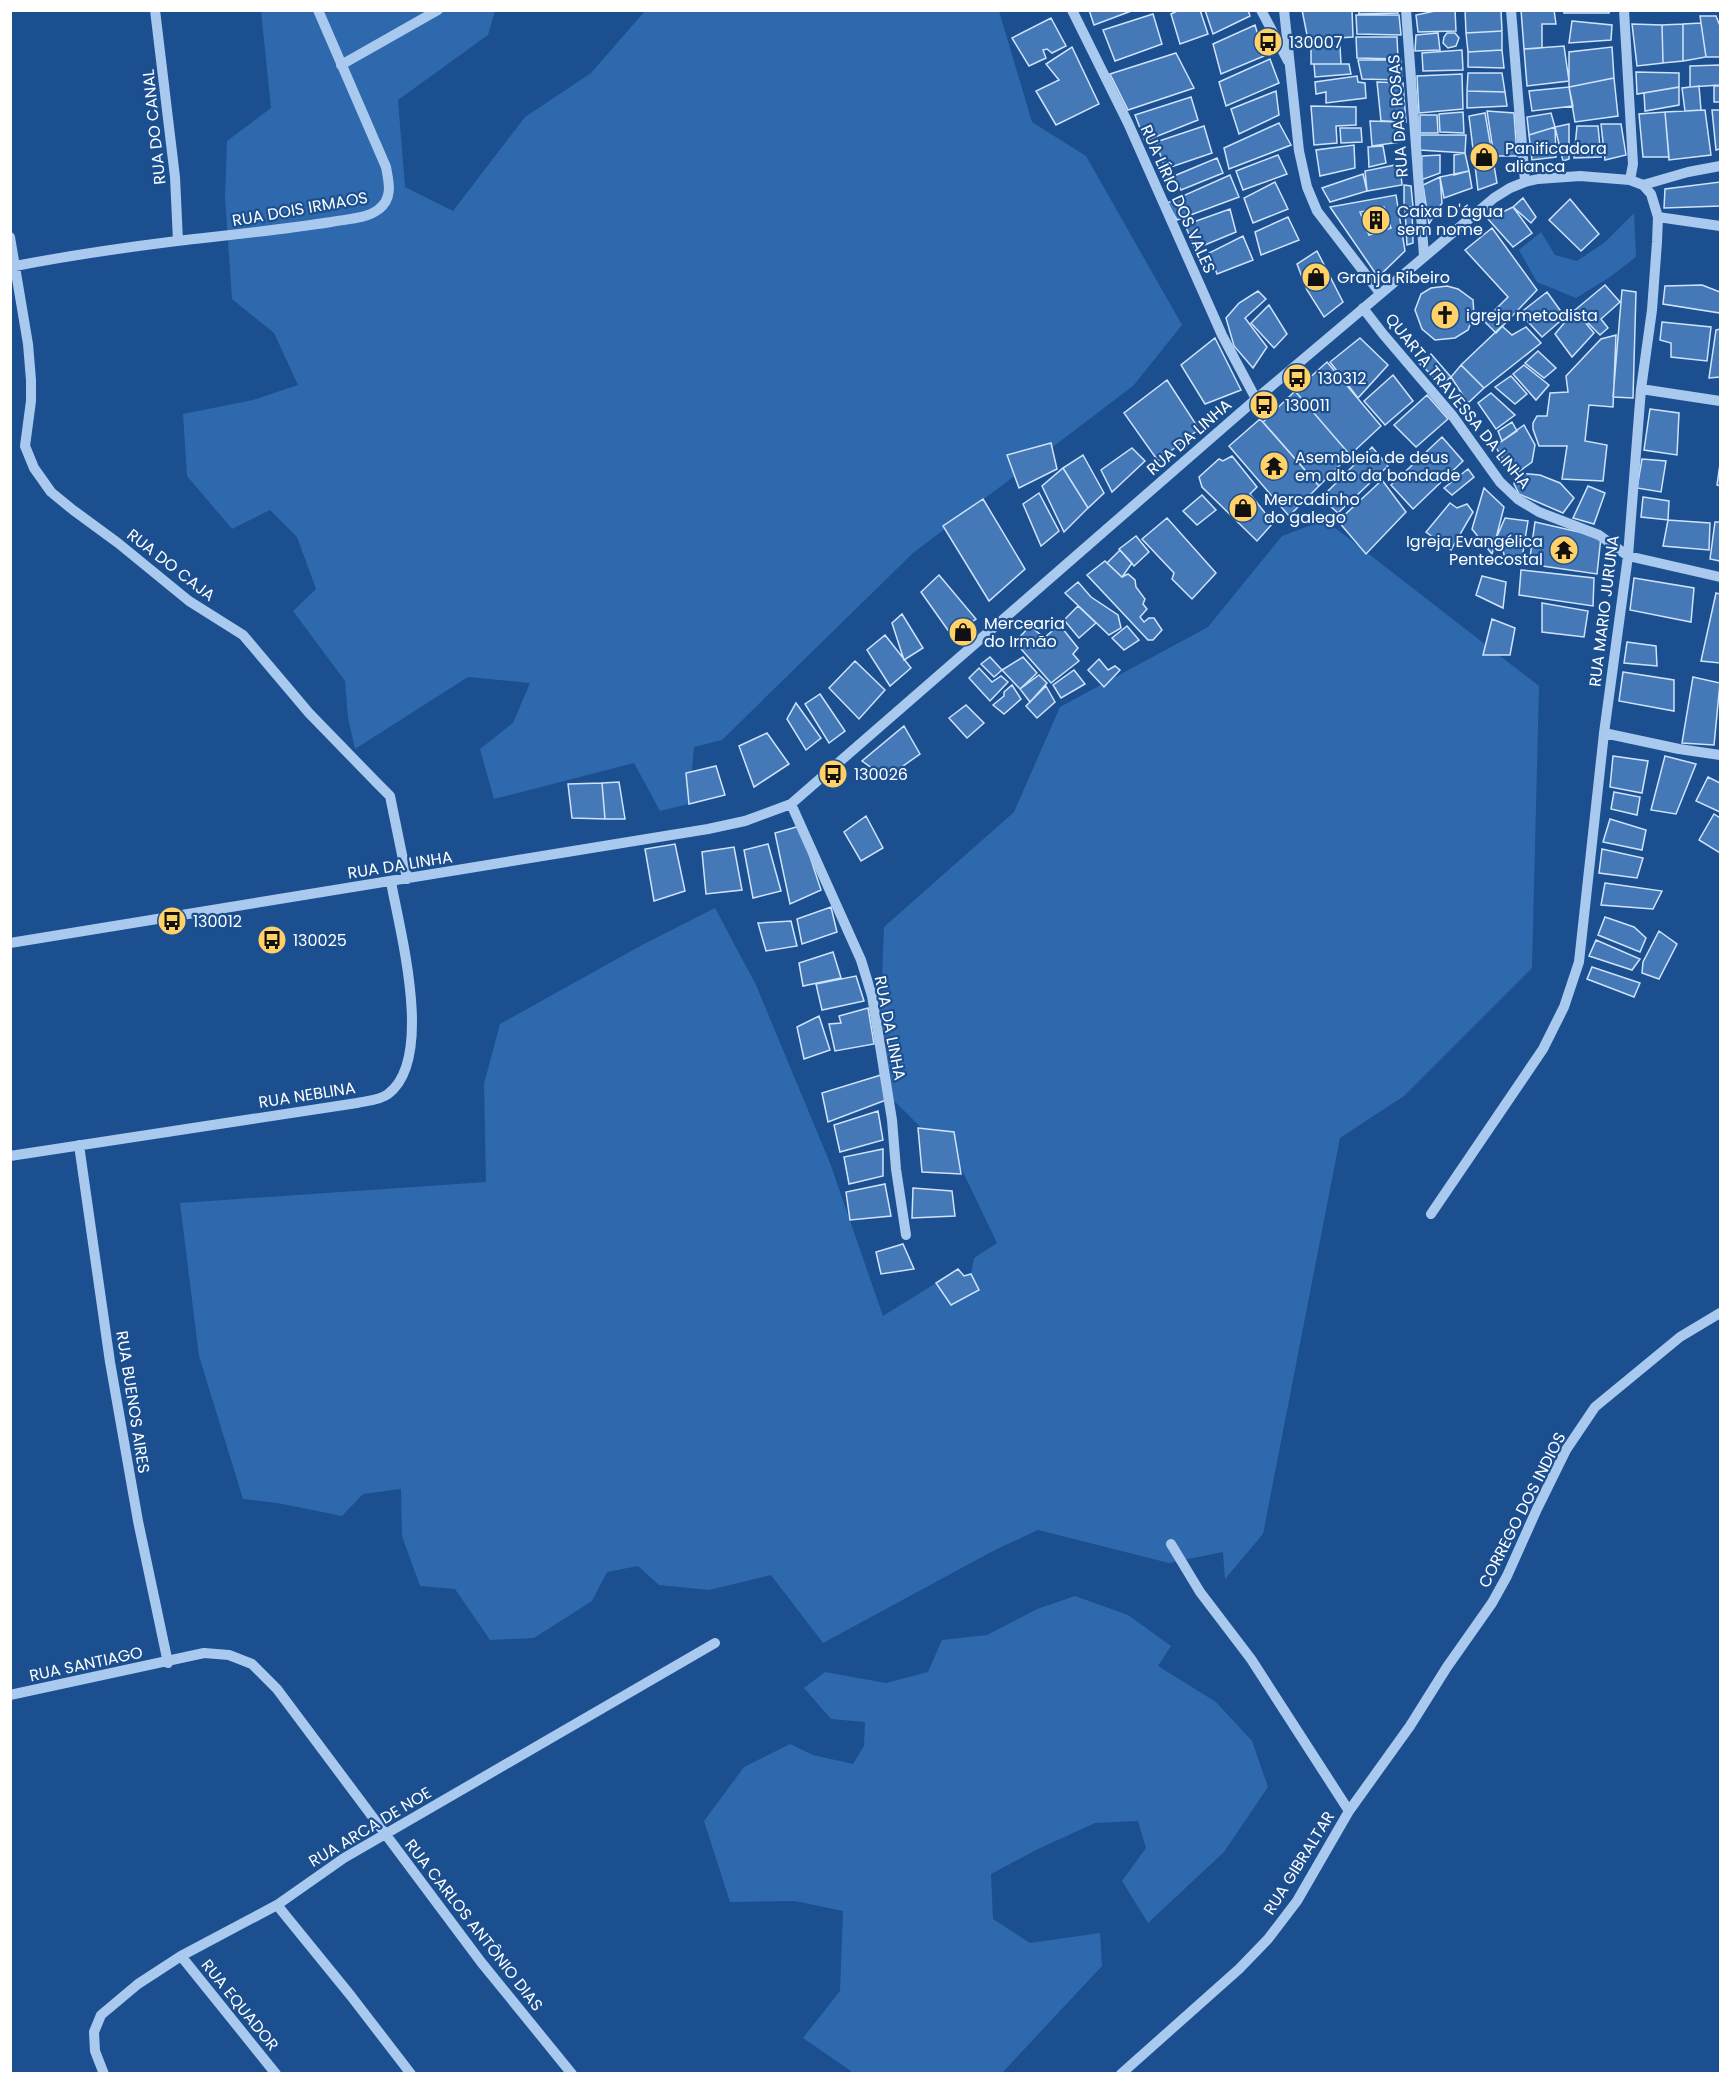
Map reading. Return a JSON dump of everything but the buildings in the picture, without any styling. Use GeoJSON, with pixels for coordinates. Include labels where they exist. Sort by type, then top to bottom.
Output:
{"type":"FeatureCollection","features":[{"type":"Feature","properties":{"kind":"street","name":"RUA DO CANAL"},"geometry":{"type":"LineString","coordinates":[[155,10],[175,177],[178,241]]}},
{"type":"Feature","properties":{"kind":"street","name":"RUA DOIS IRMAOS"},"geometry":{"type":"LineString","coordinates":[[13,267],[178,241],[291,228],[368,215],[380,209],[387,200],[390,188],[386,167],[318,10]]}},
{"type":"Feature","properties":{"kind":"street"},"geometry":{"type":"LineString","coordinates":[[341,65],[438,10]]}},
{"type":"Feature","properties":{"kind":"street","name":"RUA LÍRIO DOS VALES"},"geometry":{"type":"LineString","coordinates":[[1072,10],[1128,123],[1222,334],[1256,399]]}},
{"type":"Feature","properties":{"kind":"street"},"geometry":{"type":"LineString","coordinates":[[1262,10],[1292,67]]}},
{"type":"Feature","properties":{"kind":"street"},"geometry":{"type":"LineString","coordinates":[[1284,10],[1292,67],[1299,151],[1307,187],[1317,211],[1380,293]]}},
{"type":"Feature","properties":{"kind":"street","name":"RUA DAS ROSAS"},"geometry":{"type":"LineString","coordinates":[[1406,10],[1424,256]]}},
{"type":"Feature","properties":{"kind":"street"},"geometry":{"type":"LineString","coordinates":[[1511,10],[1525,182]]}},
{"type":"Feature","properties":{"kind":"street"},"geometry":{"type":"LineString","coordinates":[[1624,10],[1633,164],[1630,180]]}},
{"type":"Feature","properties":{"kind":"street"},"geometry":{"type":"LineString","coordinates":[[1720,166],[1643,184],[1651,194],[1658,217],[1720,226]]}},
{"type":"Feature","properties":{"kind":"street","name":"RUA DA LINHA"},"geometry":{"type":"LineString","coordinates":[[10,943],[708,829],[745,821],[791,804],[1256,399],[1494,198],[1525,182],[1580,176],[1630,180],[1643,184]]}},
{"type":"Feature","properties":{"kind":"street","name":"RUA MARIO JURUNA"},"geometry":{"type":"LineString","coordinates":[[1431,1214],[1543,1049],[1564,1007],[1579,962],[1604,733],[1628,556],[1641,389],[1652,310],[1658,217]]}},
{"type":"Feature","properties":{"kind":"street","name":"RUA DO CAJA"},"geometry":{"type":"LineString","coordinates":[[10,237],[31,380],[31,400],[25,446],[34,468],[51,492],[73,510],[118,543],[189,601],[243,635],[309,713],[390,796],[407,879]]}},
{"type":"Feature","properties":{"kind":"street","name":"QUARTA TRAVESSA DA LINHA"},"geometry":{"type":"LineString","coordinates":[[1364,308],[1383,334],[1452,415],[1500,482],[1519,500],[1539,512],[1599,535],[1628,556]]}},
{"type":"Feature","properties":{"kind":"street"},"geometry":{"type":"LineString","coordinates":[[1641,389],[1720,401]]}},
{"type":"Feature","properties":{"kind":"street"},"geometry":{"type":"LineString","coordinates":[[1628,556],[1720,577]]}},
{"type":"Feature","properties":{"kind":"street"},"geometry":{"type":"LineString","coordinates":[[1604,733],[1720,755]]}},
{"type":"Feature","properties":{"kind":"street","name":"RUA DA LINHA"},"geometry":{"type":"LineString","coordinates":[[791,804],[861,960],[872,996],[892,1120],[906,1235]]}},
{"type":"Feature","properties":{"kind":"street","name":"RUA NEBLINA"},"geometry":{"type":"LineString","coordinates":[[10,1156],[357,1103],[387,1095],[402,1079],[412,1045],[413,1002],[391,882]]}},
{"type":"Feature","properties":{"kind":"street","name":"RUA BUENOS AIRES"},"geometry":{"type":"LineString","coordinates":[[79,1145],[112,1373],[138,1521],[168,1663]]}},
{"type":"Feature","properties":{"kind":"street","name":"CORREGO DOS INDIOS"},"geometry":{"type":"LineString","coordinates":[[1448,1667],[1492,1603],[1566,1450],[1595,1407],[1680,1337],[1720,1313]]}},
{"type":"Feature","properties":{"kind":"street"},"geometry":{"type":"LineString","coordinates":[[1170,1544],[1200,1592],[1251,1659],[1349,1811]]}},
{"type":"Feature","properties":{"kind":"street","name":"RUA ARCA DE NOE"},"geometry":{"type":"LineString","coordinates":[[104,2073],[95,2051],[94,2032],[101,2015],[138,1984],[181,1956],[277,1905],[344,1858],[715,1643]]}},
{"type":"Feature","properties":{"kind":"street","name":"RUA CARLOS ANTÔNIO DIAS"},"geometry":{"type":"LineString","coordinates":[[168,1663],[204,1653],[229,1655],[252,1664],[276,1689],[481,1962],[572,2073]]}},
{"type":"Feature","properties":{"kind":"street","name":"RUA SANTIAGO"},"geometry":{"type":"LineString","coordinates":[[10,1695],[168,1663]]}},
{"type":"Feature","properties":{"kind":"street","name":"RUA GIBRALTAR"},"geometry":{"type":"LineString","coordinates":[[1120,2073],[1239,1969],[1268,1939],[1297,1901],[1349,1811],[1410,1726],[1448,1667]]}},
{"type":"Feature","properties":{"kind":"street"},"geometry":{"type":"LineString","coordinates":[[277,1905],[411,2073]]}},
{"type":"Feature","properties":{"kind":"street","name":"RUA EQUADOR"},"geometry":{"type":"LineString","coordinates":[[181,1956],[276,2073]]}},
{"type":"Feature","properties":{"kind":"shaded area"},"geometry":{"type":"Polygon","coordinates":[[[261,11],[495,11],[488,35],[398,100],[405,187],[453,211],[525,117],[591,73],[645,11],[999,11],[1032,122],[1086,156],[1182,325],[1133,386],[913,553],[722,740],[694,747],[689,804],[660,811],[634,763],[494,799],[480,749],[513,723],[530,683],[468,677],[355,749],[348,718],[345,681],[293,611],[316,589],[297,537],[270,510],[232,529],[187,476],[183,414],[253,400],[298,385],[274,333],[232,299],[225,198],[227,141],[271,108],[261,11]]]}},
{"type":"Feature","properties":{"kind":"shaded area"},"geometry":{"type":"Polygon","coordinates":[[[1634,213],[1636,257],[1610,277],[1576,298],[1537,282],[1519,250],[1541,232],[1555,255],[1577,261],[1605,242],[1634,213]]]}},
{"type":"Feature","properties":{"kind":"shaded area"},"geometry":{"type":"Polygon","coordinates":[[[1325,520],[1539,686],[1532,968],[1404,1096],[1340,1138],[1263,1534],[1225,1579],[1223,1552],[1169,1563],[1038,1530],[993,1551],[823,1643],[771,1575],[709,1590],[659,1585],[638,1566],[607,1572],[592,1601],[534,1638],[490,1640],[455,1589],[420,1586],[402,1536],[401,1489],[363,1494],[342,1516],[277,1503],[243,1499],[199,1356],[180,1203],[486,1182],[484,1084],[500,1024],[642,945],[715,908],[756,985],[830,1163],[883,1316],[936,1283],[951,1304],[979,1290],[971,1274],[974,1258],[997,1243],[960,1166],[878,1085],[884,927],[1014,812],[1060,707],[1208,627],[1282,536],[1325,520]]]}},
{"type":"Feature","properties":{"kind":"shaded area"},"geometry":{"type":"Polygon","coordinates":[[[1075,1596],[1128,1615],[1171,1646],[1158,1666],[1216,1702],[1252,1741],[1268,1787],[1224,1852],[1148,1923],[1122,1881],[1146,1848],[1138,1821],[1095,1823],[991,1874],[993,1919],[1030,1943],[1100,1933],[1102,1966],[1002,2073],[851,2073],[803,2038],[840,1991],[843,1911],[795,1901],[730,1902],[704,1821],[744,1767],[790,1744],[813,1755],[853,1764],[864,1746],[865,1722],[831,1719],[804,1688],[825,1672],[886,1683],[928,1672],[942,1640],[987,1635],[1037,1609],[1075,1596]]]}},
{"type":"Feature","properties":{"kind":"place","name":"130007"},"geometry":{"type":"Point","coordinates":[1268,42]}},
{"type":"Feature","properties":{"kind":"place","name":"Panificadora alianca"},"geometry":{"type":"Point","coordinates":[1484,157]}},
{"type":"Feature","properties":{"kind":"place","name":"Caixa D'água sem nome"},"geometry":{"type":"Point","coordinates":[1376,220]}},
{"type":"Feature","properties":{"kind":"place","name":"Granja Ribeiro"},"geometry":{"type":"Point","coordinates":[1316,277]}},
{"type":"Feature","properties":{"kind":"place","name":"igreja metodista"},"geometry":{"type":"Point","coordinates":[1445,315]}},
{"type":"Feature","properties":{"kind":"place","name":"130312"},"geometry":{"type":"Point","coordinates":[1297,378]}},
{"type":"Feature","properties":{"kind":"place","name":"130011"},"geometry":{"type":"Point","coordinates":[1264,405]}},
{"type":"Feature","properties":{"kind":"place","name":"Asembleia de deus em alto da bondade"},"geometry":{"type":"Point","coordinates":[1274,466]}},
{"type":"Feature","properties":{"kind":"place","name":"Mercadinho do galego"},"geometry":{"type":"Point","coordinates":[1243,508]}},
{"type":"Feature","properties":{"kind":"place","name":"Igreja Evangélica Pentecostal"},"geometry":{"type":"Point","coordinates":[1564,550]}},
{"type":"Feature","properties":{"kind":"place","name":"Mercearia do Irmão"},"geometry":{"type":"Point","coordinates":[963,632]}},
{"type":"Feature","properties":{"kind":"place","name":"130026"},"geometry":{"type":"Point","coordinates":[833,774]}},
{"type":"Feature","properties":{"kind":"place","name":"130012"},"geometry":{"type":"Point","coordinates":[172,921]}},
{"type":"Feature","properties":{"kind":"place","name":"130025"},"geometry":{"type":"Point","coordinates":[272,940]}}]}
